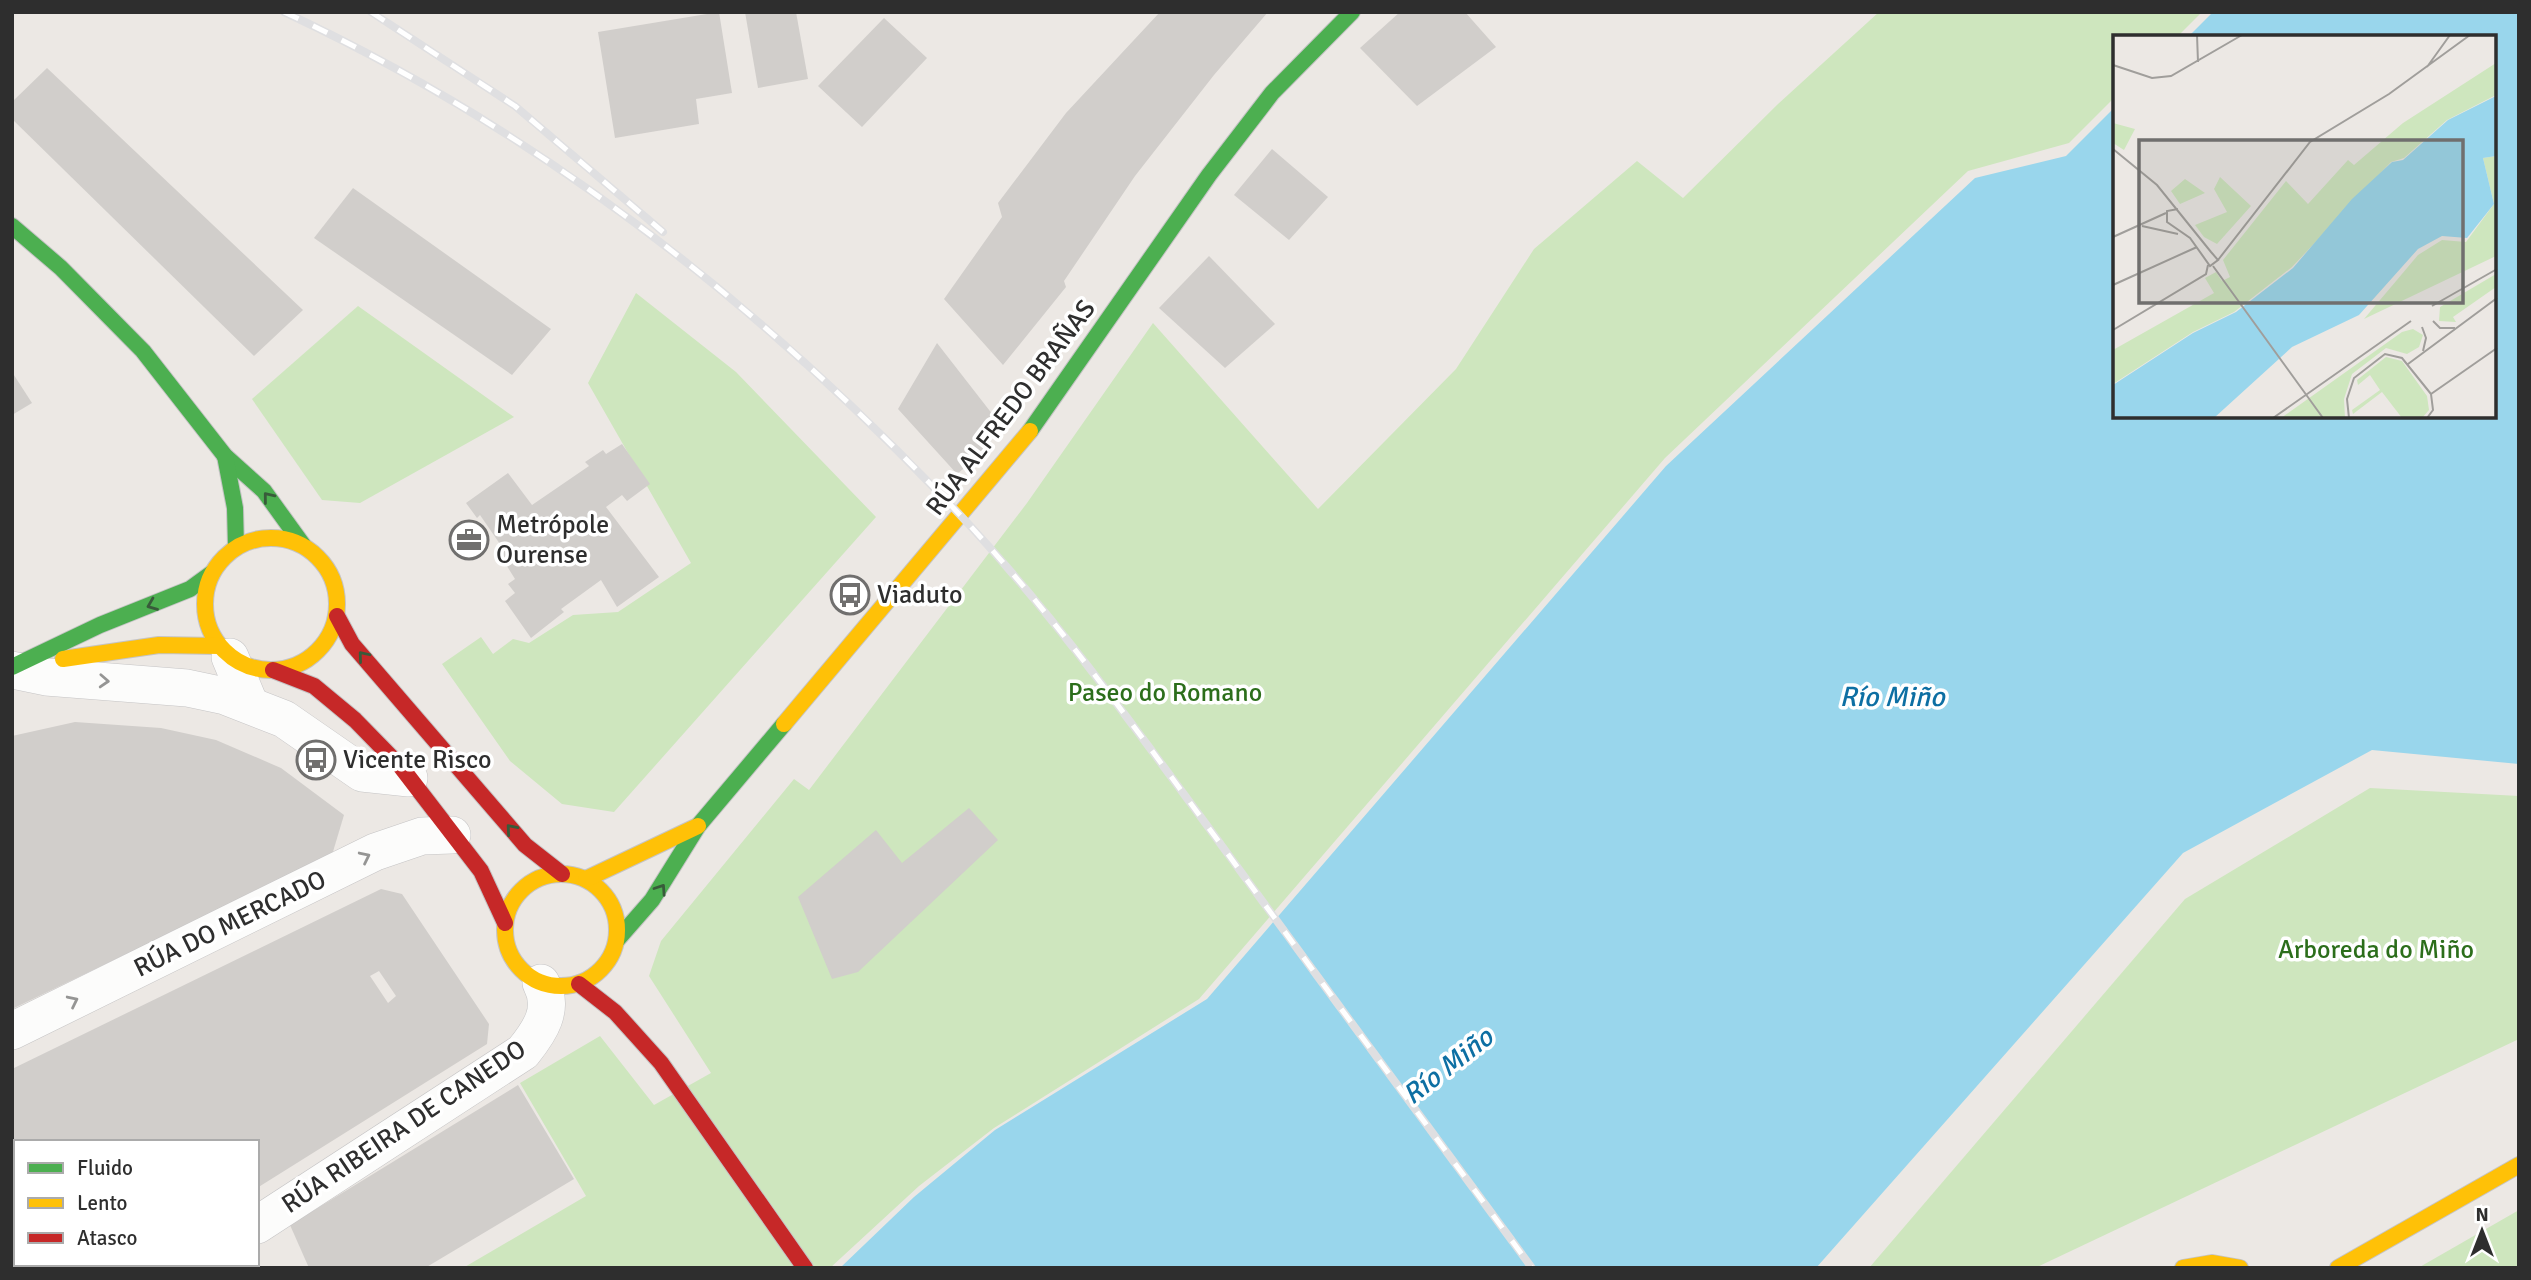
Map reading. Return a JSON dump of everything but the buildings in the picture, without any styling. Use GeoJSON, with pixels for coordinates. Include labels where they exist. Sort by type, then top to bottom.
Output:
{"type":"FeatureCollection","features":[{"type":"Feature","properties":{"kind":"main road","name":"RÚA ALFREDO BRAÑAS"},"geometry":{"type":"LineString","coordinates":[[617,940],[642,916],[663,887],[698,825],[1021,443],[1108,323],[1209,175],[1272,93],[1352,12]]}},
{"type":"Feature","properties":{"kind":"main road"},"geometry":{"type":"LineString","coordinates":[[12,226],[61,268],[143,351],[202,423],[225,456],[264,491],[303,545],[327,567],[334,583],[337,616],[352,644],[525,845],[562,874]]}},
{"type":"Feature","properties":{"kind":"main road"},"geometry":{"type":"LineString","coordinates":[[225,456],[234,508],[236,547]]}},
{"type":"Feature","properties":{"kind":"main road"},"geometry":{"type":"LineString","coordinates":[[303,545],[269,537],[236,547],[222,558],[205,591],[204,611],[209,629],[225,651],[243,664],[272,670],[314,687],[355,720],[409,778],[481,872],[506,923],[510,954],[528,975],[553,986],[579,984],[606,965],[617,940],[617,922],[612,905],[601,890],[586,879],[562,874],[545,876],[518,893],[506,923]]}},
{"type":"Feature","properties":{"kind":"main road"},"geometry":{"type":"LineString","coordinates":[[12,668],[100,625],[190,589],[212,573]]}},
{"type":"Feature","properties":{"kind":"main road"},"geometry":{"type":"LineString","coordinates":[[272,670],[290,668],[307,660],[321,648],[337,616]]}},
{"type":"Feature","properties":{"kind":"main road"},"geometry":{"type":"LineString","coordinates":[[12,668],[114,649],[159,645],[225,651]]}},
{"type":"Feature","properties":{"kind":"main road","name":"RÚA ALFREDO BRAÑAS"},"geometry":{"type":"LineString","coordinates":[[586,879],[698,825]]}},
{"type":"Feature","properties":{"kind":"main road"},"geometry":{"type":"LineString","coordinates":[[606,965],[639,1036]]}},
{"type":"Feature","properties":{"kind":"main road"},"geometry":{"type":"LineString","coordinates":[[579,984],[605,1003],[639,1036],[688,1098],[805,1268]]}},
{"type":"Feature","properties":{"kind":"main road"},"geometry":{"type":"LineString","coordinates":[[2338,1268],[2519,1166]]}},
{"type":"Feature","properties":{"kind":"main road"},"geometry":{"type":"LineString","coordinates":[[2183,1268],[2197,1263],[2230,1264],[2241,1268]]}},
{"type":"Feature","properties":{"kind":"street"},"geometry":{"type":"LineString","coordinates":[[225,651],[250,705]]}},
{"type":"Feature","properties":{"kind":"street"},"geometry":{"type":"LineString","coordinates":[[12,668],[46,677],[187,688],[250,705],[309,734],[362,773],[409,778]]}},
{"type":"Feature","properties":{"kind":"street","name":"RÚA DO MERCADO"},"geometry":{"type":"LineString","coordinates":[[12,1031],[375,852],[422,835],[452,835]]}},
{"type":"Feature","properties":{"kind":"street","name":"RÚA RIBEIRA DE CANEDO"},"geometry":{"type":"LineString","coordinates":[[259,1224],[523,1052],[542,1025],[548,1007],[547,993],[541,983]]}},
{"type":"Feature","properties":{"kind":"green space","name":"Paseo do Romano"},"geometry":{"type":"Polygon","coordinates":[[[1879,12],[2202,12],[2179,35],[2113,35],[2113,99],[2069,143],[1968,171],[1665,458],[1199,999],[994,1128],[919,1186],[830,1268],[463,1268],[586,1196],[520,1083],[600,1036],[654,1105],[711,1073],[649,976],[661,941],[794,779],[809,790],[1027,503],[1153,323],[1318,509],[1456,369],[1534,249],[1637,161],[1683,198],[1778,104],[1879,12]]]}},
{"type":"Feature","properties":{"kind":"green space"},"geometry":{"type":"Polygon","coordinates":[[[636,293],[736,372],[876,517],[614,812],[562,804],[510,761],[442,664],[481,637],[493,654],[513,639],[529,643],[573,615],[618,612],[691,563],[588,383],[636,293]]]}},
{"type":"Feature","properties":{"kind":"green space"},"geometry":{"type":"Polygon","coordinates":[[[358,306],[514,417],[360,503],[322,500],[252,399],[358,306]]]}},
{"type":"Feature","properties":{"kind":"green space","name":"Arboreda do Miño"},"geometry":{"type":"Polygon","coordinates":[[[2370,788],[2519,796],[2519,1039],[2035,1268],[1869,1268],[2185,899],[2370,788]]]}},
{"type":"Feature","properties":{"kind":"green space"},"geometry":{"type":"Polygon","coordinates":[[[2519,1210],[2519,1268],[2418,1268],[2519,1210]]]}},
{"type":"Feature","properties":{"kind":"water","name":"Río Miño"},"geometry":{"type":"Polygon","coordinates":[[[2213,12],[2519,12],[2519,764],[2372,750],[2183,853],[1816,1268],[840,1268],[914,1197],[995,1130],[1207,999],[1666,466],[1975,178],[2066,156],[2113,109],[2113,418],[2496,418],[2496,35],[2190,35],[2213,12]]]}},
{"type":"Feature","properties":{"kind":"railway"},"geometry":{"type":"LineString","coordinates":[[284,12],[376,58],[465,109],[551,164],[635,223],[793,352],[941,495],[1017,578],[1122,710],[1532,1268]]}},
{"type":"Feature","properties":{"kind":"railway"},"geometry":{"type":"LineString","coordinates":[[371,12],[515,106],[663,232]]}},
{"type":"Feature","properties":{"kind":"traffic: fast"},"geometry":{"type":"LineString","coordinates":[[1030,431],[1209,175],[1272,93],[1352,12]]}},
{"type":"Feature","properties":{"kind":"traffic: fast"},"geometry":{"type":"LineString","coordinates":[[12,226],[61,268],[143,351],[225,456],[264,491],[303,545]]}},
{"type":"Feature","properties":{"kind":"traffic: fast"},"geometry":{"type":"LineString","coordinates":[[225,456],[235,508],[236,547]]}},
{"type":"Feature","properties":{"kind":"traffic: fast"},"geometry":{"type":"LineString","coordinates":[[12,667],[100,625],[190,589],[212,573]]}},
{"type":"Feature","properties":{"kind":"traffic: fast"},"geometry":{"type":"LineString","coordinates":[[617,940],[652,900],[698,826],[784,724]]}},
{"type":"Feature","properties":{"kind":"traffic: slow"},"geometry":{"type":"LineString","coordinates":[[784,724],[1030,431]]}},
{"type":"Feature","properties":{"kind":"traffic: slow"},"geometry":{"type":"LineString","coordinates":[[271,538],[296,543],[318,557],[332,579],[337,604],[332,629],[318,651],[296,665],[271,670],[246,665],[224,651],[210,629],[205,604],[210,579],[224,557],[246,543],[271,538]]}},
{"type":"Feature","properties":{"kind":"traffic: slow"},"geometry":{"type":"LineString","coordinates":[[63,659],[159,645],[219,646]]}},
{"type":"Feature","properties":{"kind":"traffic: slow"},"geometry":{"type":"LineString","coordinates":[[586,879],[698,826]]}},
{"type":"Feature","properties":{"kind":"traffic: slow"},"geometry":{"type":"LineString","coordinates":[[561,874],[582,878],[601,890],[613,909],[617,930],[613,951],[601,970],[582,982],[561,986],[540,982],[521,970],[509,951],[505,930],[509,909],[521,890],[540,878],[561,874]]}},
{"type":"Feature","properties":{"kind":"traffic: slow"},"geometry":{"type":"LineString","coordinates":[[2338,1268],[2519,1165]]}},
{"type":"Feature","properties":{"kind":"traffic: slow"},"geometry":{"type":"LineString","coordinates":[[2183,1268],[2212,1263],[2240,1268]]}},
{"type":"Feature","properties":{"kind":"traffic: jam"},"geometry":{"type":"LineString","coordinates":[[337,616],[352,644],[525,845],[562,874]]}},
{"type":"Feature","properties":{"kind":"traffic: jam"},"geometry":{"type":"LineString","coordinates":[[273,670],[314,686],[355,720],[401,767],[481,871],[505,923]]}},
{"type":"Feature","properties":{"kind":"traffic: jam"},"geometry":{"type":"LineString","coordinates":[[579,984],[615,1012],[661,1063],[805,1268]]}},
{"type":"Feature","properties":{"kind":"place","name":"Metrópole Ourense"},"geometry":{"type":"Point","coordinates":[469,540]}},
{"type":"Feature","properties":{"kind":"place","name":"Viaduto"},"geometry":{"type":"Point","coordinates":[850,595]}},
{"type":"Feature","properties":{"kind":"place","name":"Vicente Risco"},"geometry":{"type":"Point","coordinates":[316,760]}}]}
